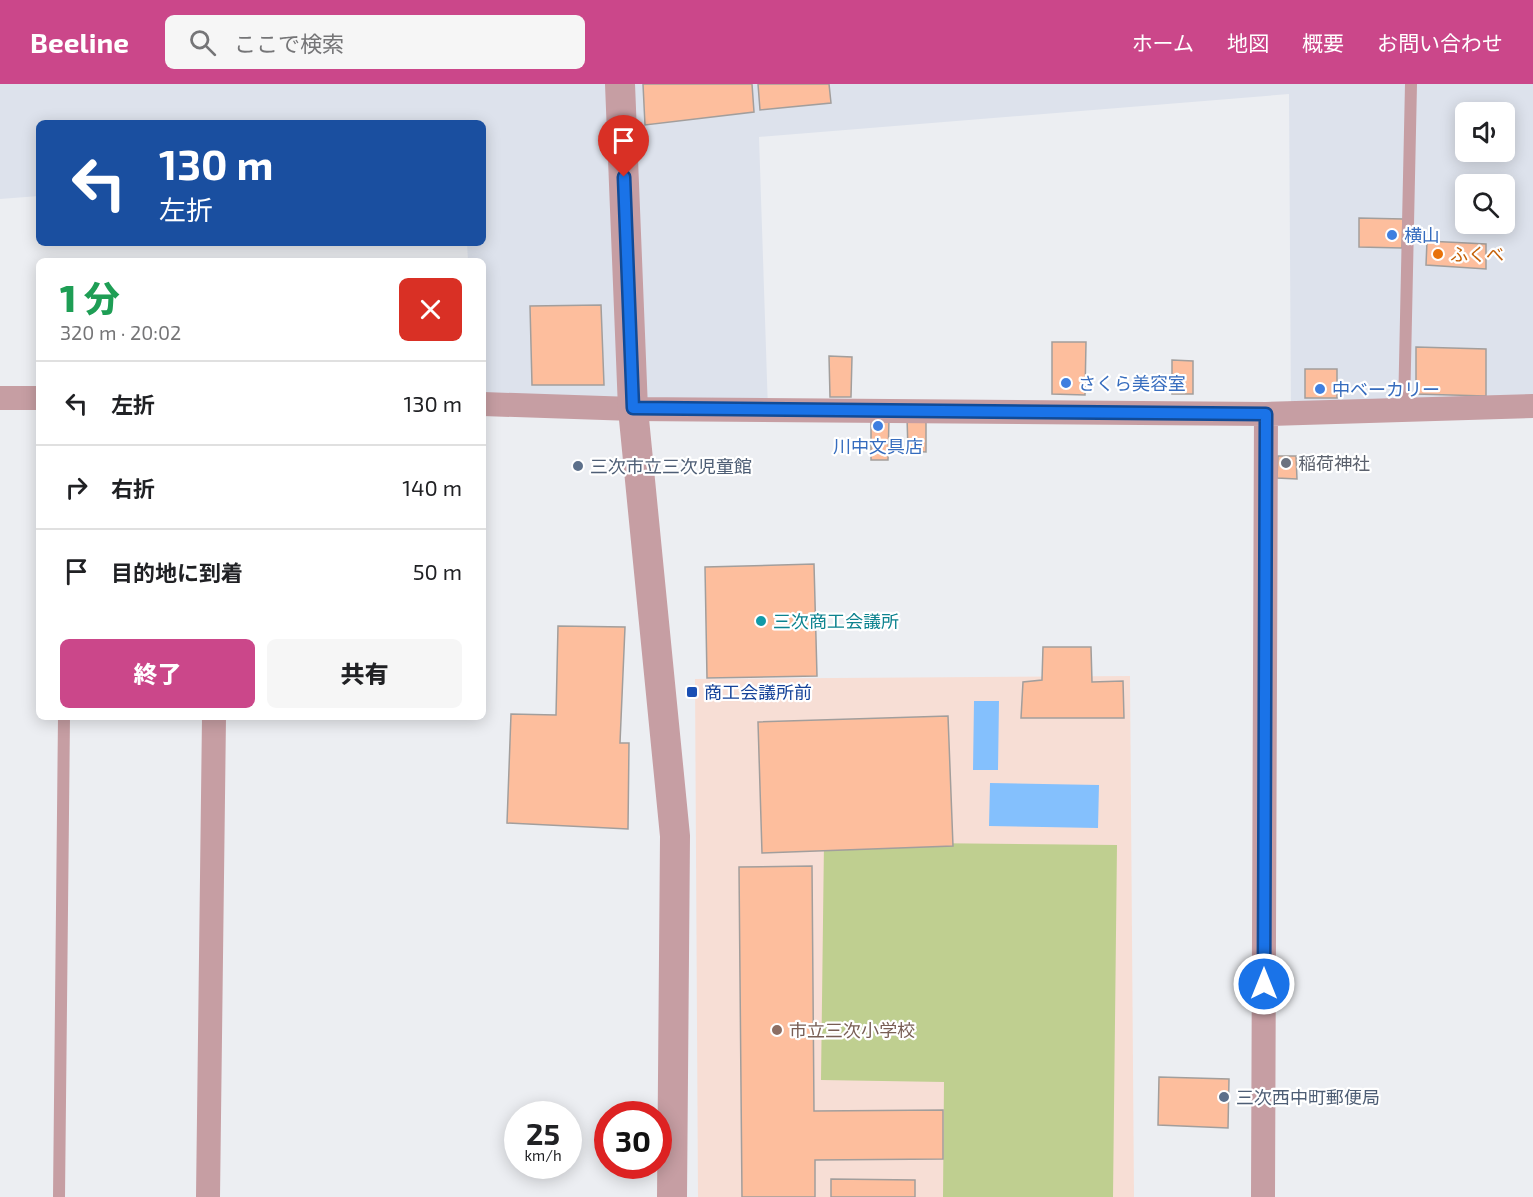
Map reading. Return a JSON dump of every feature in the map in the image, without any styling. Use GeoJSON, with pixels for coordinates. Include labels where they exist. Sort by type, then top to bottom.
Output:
{"type":"FeatureCollection","features":[{"type":"Feature","properties":{"kind":"street"},"geometry":{"type":"LineString","coordinates":[[620,84],[633,408],[675,836],[672,1197]]}},
{"type":"Feature","properties":{"kind":"street"},"geometry":{"type":"LineString","coordinates":[[0,398],[36,398]]}},
{"type":"Feature","properties":{"kind":"street"},"geometry":{"type":"LineString","coordinates":[[486,404],[633,408],[1266,414],[1533,406]]}},
{"type":"Feature","properties":{"kind":"street"},"geometry":{"type":"LineString","coordinates":[[1263,1197],[1266,414]]}},
{"type":"Feature","properties":{"kind":"street"},"geometry":{"type":"LineString","coordinates":[[208,1197],[214,720]]}},
{"type":"Feature","properties":{"kind":"lane"},"geometry":{"type":"LineString","coordinates":[[1404,411],[1411,84]]}},
{"type":"Feature","properties":{"kind":"lane"},"geometry":{"type":"LineString","coordinates":[[59,1197],[64,720]]}},
{"type":"Feature","properties":{"kind":"shaded area"},"geometry":{"type":"Polygon","coordinates":[[[0,84],[1533,84],[1533,412],[1291,413],[1289,94],[759,137],[768,410],[486,400],[486,258],[468,258],[467,246],[486,246],[486,120],[36,120],[36,196],[0,199],[0,84]]]}},
{"type":"Feature","properties":{"kind":"shaded area"},"geometry":{"type":"Polygon","coordinates":[[[1130,676],[1134,1197],[698,1197],[695,679],[1130,676]]]}},
{"type":"Feature","properties":{"kind":"green space"},"geometry":{"type":"Polygon","coordinates":[[[824,842],[1117,845],[1113,1197],[943,1197],[944,1082],[821,1080],[824,842]]]}},
{"type":"Feature","properties":{"kind":"water"},"geometry":{"type":"Polygon","coordinates":[[[974,701],[999,701],[998,770],[973,770],[974,701]]]}},
{"type":"Feature","properties":{"kind":"water"},"geometry":{"type":"Polygon","coordinates":[[[990,783],[1099,785],[1098,828],[989,826],[990,783]]]}},
{"type":"Feature","properties":{"kind":"building"},"geometry":{"type":"Polygon","coordinates":[[[643,84],[752,84],[754,112],[645,125],[643,84]]]}},
{"type":"Feature","properties":{"kind":"building"},"geometry":{"type":"Polygon","coordinates":[[[758,84],[829,84],[831,103],[760,110],[758,84]]]}},
{"type":"Feature","properties":{"kind":"building"},"geometry":{"type":"Polygon","coordinates":[[[1359,218],[1403,219],[1402,248],[1359,247],[1359,218]]]}},
{"type":"Feature","properties":{"kind":"building"},"geometry":{"type":"Polygon","coordinates":[[[1427,241],[1486,244],[1486,269],[1426,265],[1427,241]]]}},
{"type":"Feature","properties":{"kind":"building"},"geometry":{"type":"Polygon","coordinates":[[[601,305],[604,385],[532,385],[530,306],[601,305]]]}},
{"type":"Feature","properties":{"kind":"building"},"geometry":{"type":"Polygon","coordinates":[[[1052,342],[1086,342],[1085,395],[1052,394],[1052,342]]]}},
{"type":"Feature","properties":{"kind":"building"},"geometry":{"type":"Polygon","coordinates":[[[1416,347],[1486,349],[1486,396],[1416,394],[1416,347]]]}},
{"type":"Feature","properties":{"kind":"building"},"geometry":{"type":"Polygon","coordinates":[[[829,356],[852,357],[851,397],[830,397],[829,356]]]}},
{"type":"Feature","properties":{"kind":"building"},"geometry":{"type":"Polygon","coordinates":[[[1172,360],[1193,361],[1193,394],[1172,394],[1172,360]]]}},
{"type":"Feature","properties":{"kind":"building"},"geometry":{"type":"Polygon","coordinates":[[[1305,369],[1337,369],[1337,398],[1305,398],[1305,369]]]}},
{"type":"Feature","properties":{"kind":"building"},"geometry":{"type":"Polygon","coordinates":[[[926,416],[926,452],[908,451],[907,417],[926,416]]]}},
{"type":"Feature","properties":{"kind":"building"},"geometry":{"type":"Polygon","coordinates":[[[871,418],[889,418],[888,460],[871,460],[871,418]]]}},
{"type":"Feature","properties":{"kind":"building"},"geometry":{"type":"Polygon","coordinates":[[[1278,456],[1296,456],[1297,479],[1277,478],[1278,456]]]}},
{"type":"Feature","properties":{"kind":"building","name":"三次商工会議所"},"geometry":{"type":"Polygon","coordinates":[[[814,564],[817,676],[707,678],[705,567],[814,564]]]}},
{"type":"Feature","properties":{"kind":"building"},"geometry":{"type":"Polygon","coordinates":[[[558,626],[625,627],[620,743],[629,743],[628,829],[507,823],[511,714],[556,715],[558,626]]]}},
{"type":"Feature","properties":{"kind":"building"},"geometry":{"type":"Polygon","coordinates":[[[1043,647],[1091,647],[1092,682],[1123,681],[1124,718],[1021,718],[1023,682],[1042,680],[1043,647]]]}},
{"type":"Feature","properties":{"kind":"building"},"geometry":{"type":"Polygon","coordinates":[[[948,716],[953,846],[762,853],[758,722],[948,716]]]}},
{"type":"Feature","properties":{"kind":"building"},"geometry":{"type":"Polygon","coordinates":[[[812,866],[814,1111],[943,1110],[943,1159],[815,1160],[815,1197],[742,1197],[739,867],[812,866]]]}},
{"type":"Feature","properties":{"kind":"building"},"geometry":{"type":"Polygon","coordinates":[[[1159,1077],[1229,1079],[1228,1128],[1158,1125],[1159,1077]]]}},
{"type":"Feature","properties":{"kind":"building"},"geometry":{"type":"Polygon","coordinates":[[[831,1179],[915,1180],[915,1197],[831,1197],[831,1179]]]}},
{"type":"Feature","properties":{"kind":"place","name":"横山"},"geometry":{"type":"Point","coordinates":[1392,235]}},
{"type":"Feature","properties":{"kind":"place","name":"ふくべ"},"geometry":{"type":"Point","coordinates":[1438,254]}},
{"type":"Feature","properties":{"kind":"place","name":"さくら美容室"},"geometry":{"type":"Point","coordinates":[1066,383]}},
{"type":"Feature","properties":{"kind":"place","name":"中ベーカリー"},"geometry":{"type":"Point","coordinates":[1320,389]}},
{"type":"Feature","properties":{"kind":"place","name":"川中文具店"},"geometry":{"type":"Point","coordinates":[878,426]}},
{"type":"Feature","properties":{"kind":"place","name":"稲荷神社"},"geometry":{"type":"Point","coordinates":[1286,463]}},
{"type":"Feature","properties":{"kind":"place","name":"三次市立三次児童館"},"geometry":{"type":"Point","coordinates":[578,466]}},
{"type":"Feature","properties":{"kind":"place","name":"三次商工会議所"},"geometry":{"type":"Point","coordinates":[761,621]}},
{"type":"Feature","properties":{"kind":"place","name":"商工会議所前"},"geometry":{"type":"Point","coordinates":[692,692]}},
{"type":"Feature","properties":{"kind":"place","name":"市立三次小学校"},"geometry":{"type":"Point","coordinates":[777,1030]}},
{"type":"Feature","properties":{"kind":"place","name":"三次西中町郵便局"},"geometry":{"type":"Point","coordinates":[1224,1097]}},
{"type":"Feature","properties":{"kind":"route"},"geometry":{"type":"LineString","coordinates":[[624,177],[633,408],[1266,414],[1264,984]]}}]}
